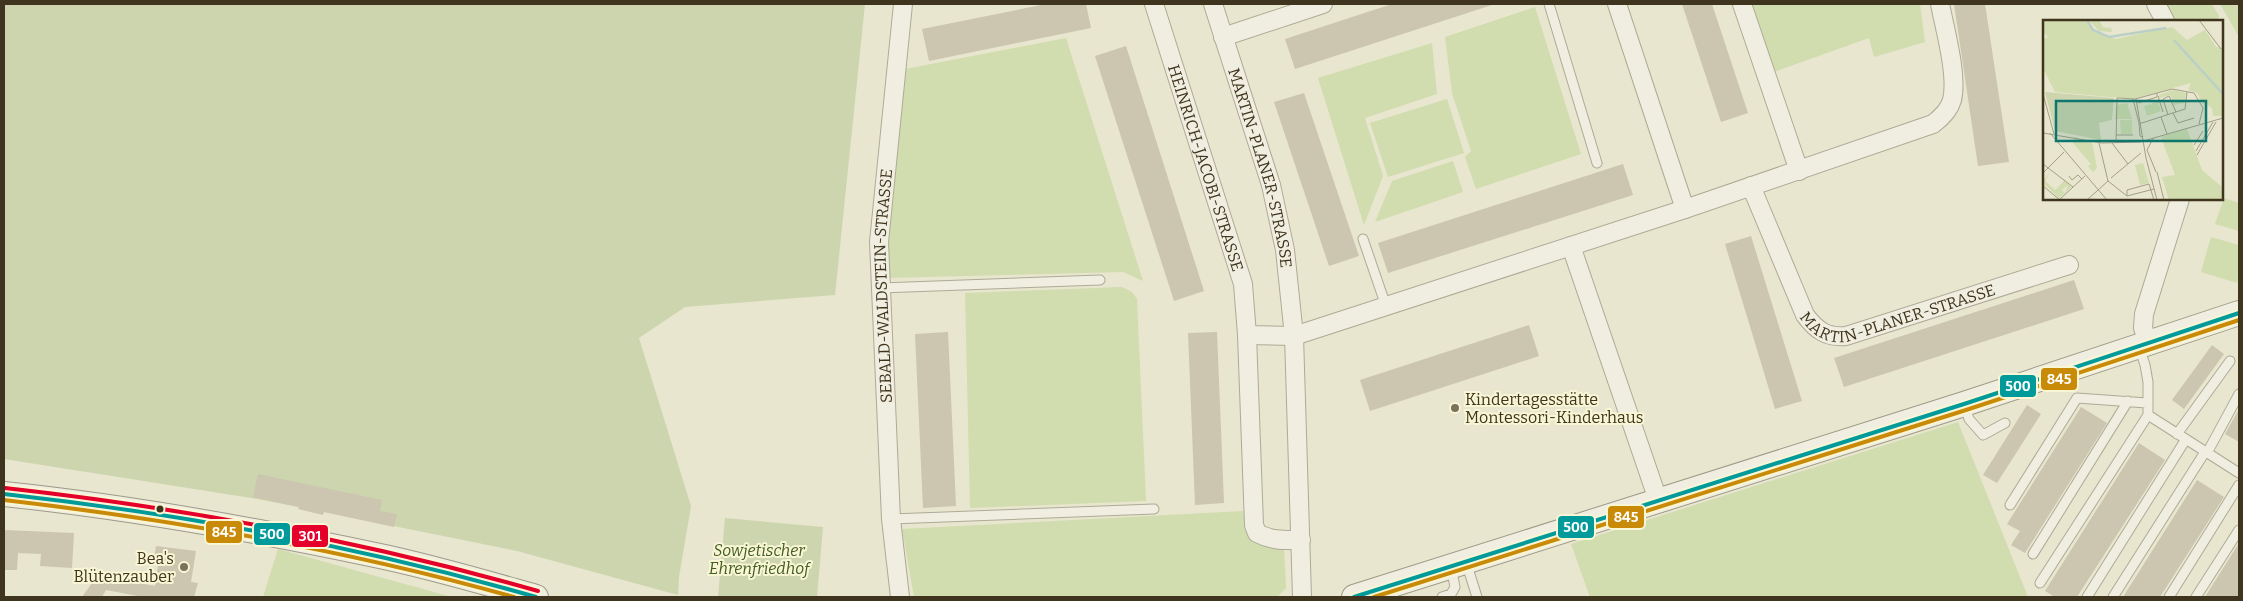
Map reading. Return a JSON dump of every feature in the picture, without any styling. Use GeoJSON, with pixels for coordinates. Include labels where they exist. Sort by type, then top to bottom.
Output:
{"type":"FeatureCollection","features":[{"type":"Feature","properties":{"kind":"street","name":"SEBALD-WALDSTEIN-STRASSE"},"geometry":{"type":"LineString","coordinates":[[900,597],[891,519],[879,242],[903,4]]}},
{"type":"Feature","properties":{"kind":"street","name":"HEINRICH-JACOBI-STRASSE"},"geometry":{"type":"LineString","coordinates":[[1154,4],[1243,284],[1247,335],[1254,525],[1257,533],[1266,538],[1276,541],[1301,540]]}},
{"type":"Feature","properties":{"kind":"street","name":"MARTIN-PLANER-STRASSE"},"geometry":{"type":"LineString","coordinates":[[1212,4],[1271,185],[1285,250],[1294,336],[1302,597]]}},
{"type":"Feature","properties":{"kind":"street"},"geometry":{"type":"LineString","coordinates":[[1223,37],[1323,4]]}},
{"type":"Feature","properties":{"kind":"street"},"geometry":{"type":"LineString","coordinates":[[1618,4],[1685,209]]}},
{"type":"Feature","properties":{"kind":"street"},"geometry":{"type":"LineString","coordinates":[[1742,4],[1799,171]]}},
{"type":"Feature","properties":{"kind":"street"},"geometry":{"type":"LineString","coordinates":[[1247,335],[1294,336],[1685,209],[1933,124],[1944,116],[1952,102],[1954,84],[1940,4]]}},
{"type":"Feature","properties":{"kind":"street"},"geometry":{"type":"LineString","coordinates":[[2156,4],[2164,20]]}},
{"type":"Feature","properties":{"kind":"street","name":"MARTIN-PLANER-STRASSE"},"geometry":{"type":"LineString","coordinates":[[1751,186],[1806,316],[1820,332],[1836,337],[1846,336],[2069,265]]}},
{"type":"Feature","properties":{"kind":"street"},"geometry":{"type":"LineString","coordinates":[[2143,345],[2144,314],[2180,200]]}},
{"type":"Feature","properties":{"kind":"street"},"geometry":{"type":"LineString","coordinates":[[1570,246],[1658,500]]}},
{"type":"Feature","properties":{"kind":"street"},"geometry":{"type":"LineString","coordinates":[[1354,597],[1964,404],[2239,313]]}},
{"type":"Feature","properties":{"kind":"street"},"geometry":{"type":"LineString","coordinates":[[4,494],[116,508],[327,545],[406,562],[536,597]]}},
{"type":"Feature","properties":{"kind":"lane"},"geometry":{"type":"LineString","coordinates":[[1548,4],[1597,163]]}},
{"type":"Feature","properties":{"kind":"lane"},"geometry":{"type":"LineString","coordinates":[[1363,239],[1386,306]]}},
{"type":"Feature","properties":{"kind":"lane"},"geometry":{"type":"LineString","coordinates":[[880,288],[1100,280]]}},
{"type":"Feature","properties":{"kind":"lane"},"geometry":{"type":"LineString","coordinates":[[2040,584],[2148,415],[2146,403],[2148,382],[2143,345]]}},
{"type":"Feature","properties":{"kind":"lane"},"geometry":{"type":"LineString","coordinates":[[2177,434],[2230,361]]}},
{"type":"Feature","properties":{"kind":"lane"},"geometry":{"type":"LineString","coordinates":[[2114,597],[2206,452],[2239,394]]}},
{"type":"Feature","properties":{"kind":"lane"},"geometry":{"type":"LineString","coordinates":[[2010,505],[2077,398],[2146,403]]}},
{"type":"Feature","properties":{"kind":"lane"},"geometry":{"type":"LineString","coordinates":[[2033,554],[2128,402]]}},
{"type":"Feature","properties":{"kind":"lane"},"geometry":{"type":"LineString","coordinates":[[1964,404],[1969,419],[1982,436],[2005,422]]}},
{"type":"Feature","properties":{"kind":"lane"},"geometry":{"type":"LineString","coordinates":[[2148,415],[2239,473]]}},
{"type":"Feature","properties":{"kind":"lane"},"geometry":{"type":"LineString","coordinates":[[2087,597],[2186,439]]}},
{"type":"Feature","properties":{"kind":"lane"},"geometry":{"type":"LineString","coordinates":[[2169,597],[2239,485]]}},
{"type":"Feature","properties":{"kind":"lane"},"geometry":{"type":"LineString","coordinates":[[891,519],[1154,509]]}},
{"type":"Feature","properties":{"kind":"lane"},"geometry":{"type":"LineString","coordinates":[[2196,597],[2239,530]]}},
{"type":"Feature","properties":{"kind":"lane"},"geometry":{"type":"LineString","coordinates":[[1442,597],[1452,594],[1455,587],[1458,564]]}},
{"type":"Feature","properties":{"kind":"lane"},"geometry":{"type":"LineString","coordinates":[[1458,564],[1478,597]]}},
{"type":"Feature","properties":{"kind":"green space"},"geometry":{"type":"Polygon","coordinates":[[[4,4],[865,4],[835,295],[685,307],[639,338],[691,506],[679,577],[678,595],[517,551],[324,512],[257,499],[4,459],[4,4]]]}},
{"type":"Feature","properties":{"kind":"green space"},"geometry":{"type":"Polygon","coordinates":[[[1752,4],[1920,4],[1925,42],[1874,57],[1869,38],[1774,72],[1752,4]]]}},
{"type":"Feature","properties":{"kind":"green space"},"geometry":{"type":"Polygon","coordinates":[[[2165,4],[2212,4],[2219,16],[2217,20],[2173,20],[2165,4]]]}},
{"type":"Feature","properties":{"kind":"green space"},"geometry":{"type":"Polygon","coordinates":[[[2220,4],[2239,4],[2239,37],[2220,4]]]}},
{"type":"Feature","properties":{"kind":"green space"},"geometry":{"type":"Polygon","coordinates":[[[1535,7],[1581,154],[1476,189],[1465,157],[1471,151],[1452,93],[1445,37],[1535,7]]]}},
{"type":"Feature","properties":{"kind":"green space"},"geometry":{"type":"Polygon","coordinates":[[[1066,38],[1143,281],[1123,272],[886,278],[886,234],[905,69],[1066,38]]]}},
{"type":"Feature","properties":{"kind":"green space"},"geometry":{"type":"Polygon","coordinates":[[[1432,43],[1437,94],[1365,118],[1383,176],[1364,225],[1318,78],[1432,43]]]}},
{"type":"Feature","properties":{"kind":"green space"},"geometry":{"type":"Polygon","coordinates":[[[1447,99],[1464,153],[1388,177],[1370,123],[1447,99]]]}},
{"type":"Feature","properties":{"kind":"green space"},"geometry":{"type":"Polygon","coordinates":[[[1453,161],[1463,192],[1375,222],[1392,181],[1453,161]]]}},
{"type":"Feature","properties":{"kind":"green space"},"geometry":{"type":"Polygon","coordinates":[[[2224,198],[2239,203],[2239,231],[2215,224],[2224,198]]]}},
{"type":"Feature","properties":{"kind":"green space"},"geometry":{"type":"Polygon","coordinates":[[[2211,237],[2239,245],[2239,274],[2237,283],[2201,272],[2211,237]]]}},
{"type":"Feature","properties":{"kind":"green space"},"geometry":{"type":"Polygon","coordinates":[[[1122,287],[1132,292],[1137,299],[1146,501],[970,508],[965,293],[1122,287]]]}},
{"type":"Feature","properties":{"kind":"green space"},"geometry":{"type":"Polygon","coordinates":[[[1958,422],[2028,597],[1590,597],[1571,544],[1958,422]]]}},
{"type":"Feature","properties":{"kind":"green space"},"geometry":{"type":"Polygon","coordinates":[[[1243,511],[1246,527],[1284,548],[1286,588],[1277,597],[914,597],[902,529],[1243,511]]]}},
{"type":"Feature","properties":{"kind":"green space","name":"Sowjetischer Ehrenfriedhof"},"geometry":{"type":"Polygon","coordinates":[[[725,518],[823,527],[817,597],[718,597],[725,518]]]}},
{"type":"Feature","properties":{"kind":"green space"},"geometry":{"type":"Polygon","coordinates":[[[278,549],[452,597],[263,597],[278,549]]]}},
{"type":"Feature","properties":{"kind":"building"},"geometry":{"type":"Polygon","coordinates":[[[1046,4],[1086,4],[1091,28],[929,61],[922,29],[1046,4]]]}},
{"type":"Feature","properties":{"kind":"building"},"geometry":{"type":"Polygon","coordinates":[[[1392,4],[1495,4],[1295,69],[1285,39],[1392,4]]]}},
{"type":"Feature","properties":{"kind":"building"},"geometry":{"type":"Polygon","coordinates":[[[1682,4],[1712,4],[1748,113],[1721,122],[1682,4]]]}},
{"type":"Feature","properties":{"kind":"building"},"geometry":{"type":"Polygon","coordinates":[[[1954,4],[1985,4],[2009,162],[1978,166],[1954,4]]]}},
{"type":"Feature","properties":{"kind":"building"},"geometry":{"type":"Polygon","coordinates":[[[1126,46],[1204,291],[1174,301],[1095,56],[1126,46]]]}},
{"type":"Feature","properties":{"kind":"building"},"geometry":{"type":"Polygon","coordinates":[[[1304,93],[1359,256],[1329,266],[1274,102],[1304,93]]]}},
{"type":"Feature","properties":{"kind":"building"},"geometry":{"type":"Polygon","coordinates":[[[1623,164],[1633,195],[1388,273],[1378,243],[1623,164]]]}},
{"type":"Feature","properties":{"kind":"building"},"geometry":{"type":"Polygon","coordinates":[[[1751,236],[1802,401],[1775,409],[1725,244],[1751,236]]]}},
{"type":"Feature","properties":{"kind":"building"},"geometry":{"type":"Polygon","coordinates":[[[2074,280],[2084,309],[1844,387],[1834,358],[2074,280]]]}},
{"type":"Feature","properties":{"kind":"building"},"geometry":{"type":"Polygon","coordinates":[[[1529,325],[1539,356],[1370,411],[1360,380],[1529,325]]]}},
{"type":"Feature","properties":{"kind":"building"},"geometry":{"type":"Polygon","coordinates":[[[948,332],[956,506],[923,508],[915,334],[948,332]]]}},
{"type":"Feature","properties":{"kind":"building"},"geometry":{"type":"Polygon","coordinates":[[[1217,332],[1224,503],[1195,505],[1188,333],[1217,332]]]}},
{"type":"Feature","properties":{"kind":"building"},"geometry":{"type":"Polygon","coordinates":[[[2212,345],[2224,354],[2184,409],[2172,400],[2212,345]]]}},
{"type":"Feature","properties":{"kind":"building"},"geometry":{"type":"Polygon","coordinates":[[[2027,405],[2041,414],[1997,483],[1983,475],[2027,405]]]}},
{"type":"Feature","properties":{"kind":"building"},"geometry":{"type":"Polygon","coordinates":[[[2081,407],[2107,423],[2025,553],[2011,545],[2020,531],[2007,524],[2081,407]]]}},
{"type":"Feature","properties":{"kind":"building"},"geometry":{"type":"Polygon","coordinates":[[[2239,409],[2239,442],[2225,434],[2239,409]]]}},
{"type":"Feature","properties":{"kind":"building"},"geometry":{"type":"Polygon","coordinates":[[[2139,443],[2165,460],[2077,597],[2055,597],[2045,591],[2139,443]]]}},
{"type":"Feature","properties":{"kind":"building"},"geometry":{"type":"Polygon","coordinates":[[[258,474],[382,500],[380,511],[397,514],[394,527],[324,512],[323,515],[298,509],[299,507],[253,497],[258,474]]]}},
{"type":"Feature","properties":{"kind":"building"},"geometry":{"type":"Polygon","coordinates":[[[2197,480],[2224,497],[2160,597],[2123,597],[2197,480]]]}},
{"type":"Feature","properties":{"kind":"building"},"geometry":{"type":"Polygon","coordinates":[[[4,530],[74,533],[72,568],[40,566],[41,554],[18,553],[17,570],[4,570],[4,530]]]}},
{"type":"Feature","properties":{"kind":"building"},"geometry":{"type":"Polygon","coordinates":[[[2239,543],[2239,597],[2205,597],[2239,543]]]}},
{"type":"Feature","properties":{"kind":"building"},"geometry":{"type":"Polygon","coordinates":[[[156,546],[196,551],[191,582],[198,583],[194,597],[143,597],[106,590],[102,597],[82,597],[94,580],[107,582],[108,577],[155,586],[159,559],[154,559],[156,546]]]}},
{"type":"Feature","properties":{"kind":"transit line","name":"500"},"geometry":{"type":"LineString","coordinates":[[1354,597],[1964,404],[2239,313]]}},
{"type":"Feature","properties":{"kind":"transit line","name":"845"},"geometry":{"type":"LineString","coordinates":[[1374,597],[1966,410],[2239,320]]}},
{"type":"Feature","properties":{"kind":"transit line","name":"301"},"geometry":{"type":"LineString","coordinates":[[5,488],[140,506],[273,528],[406,557],[538,591]]}},
{"type":"Feature","properties":{"kind":"transit line","name":"500"},"geometry":{"type":"LineString","coordinates":[[4,494],[139,512],[272,534],[405,563],[536,597]]}},
{"type":"Feature","properties":{"kind":"transit line","name":"845"},"geometry":{"type":"LineString","coordinates":[[4,500],[133,517],[261,538],[388,565],[514,597]]}},
{"type":"Feature","properties":{"kind":"place","name":"Kindertagesstätte Montessori-Kinderhaus"},"geometry":{"type":"Point","coordinates":[1455,408]}},
{"type":"Feature","properties":{"kind":"place","name":"Bea's Blütenzauber"},"geometry":{"type":"Point","coordinates":[184,567]}}]}
